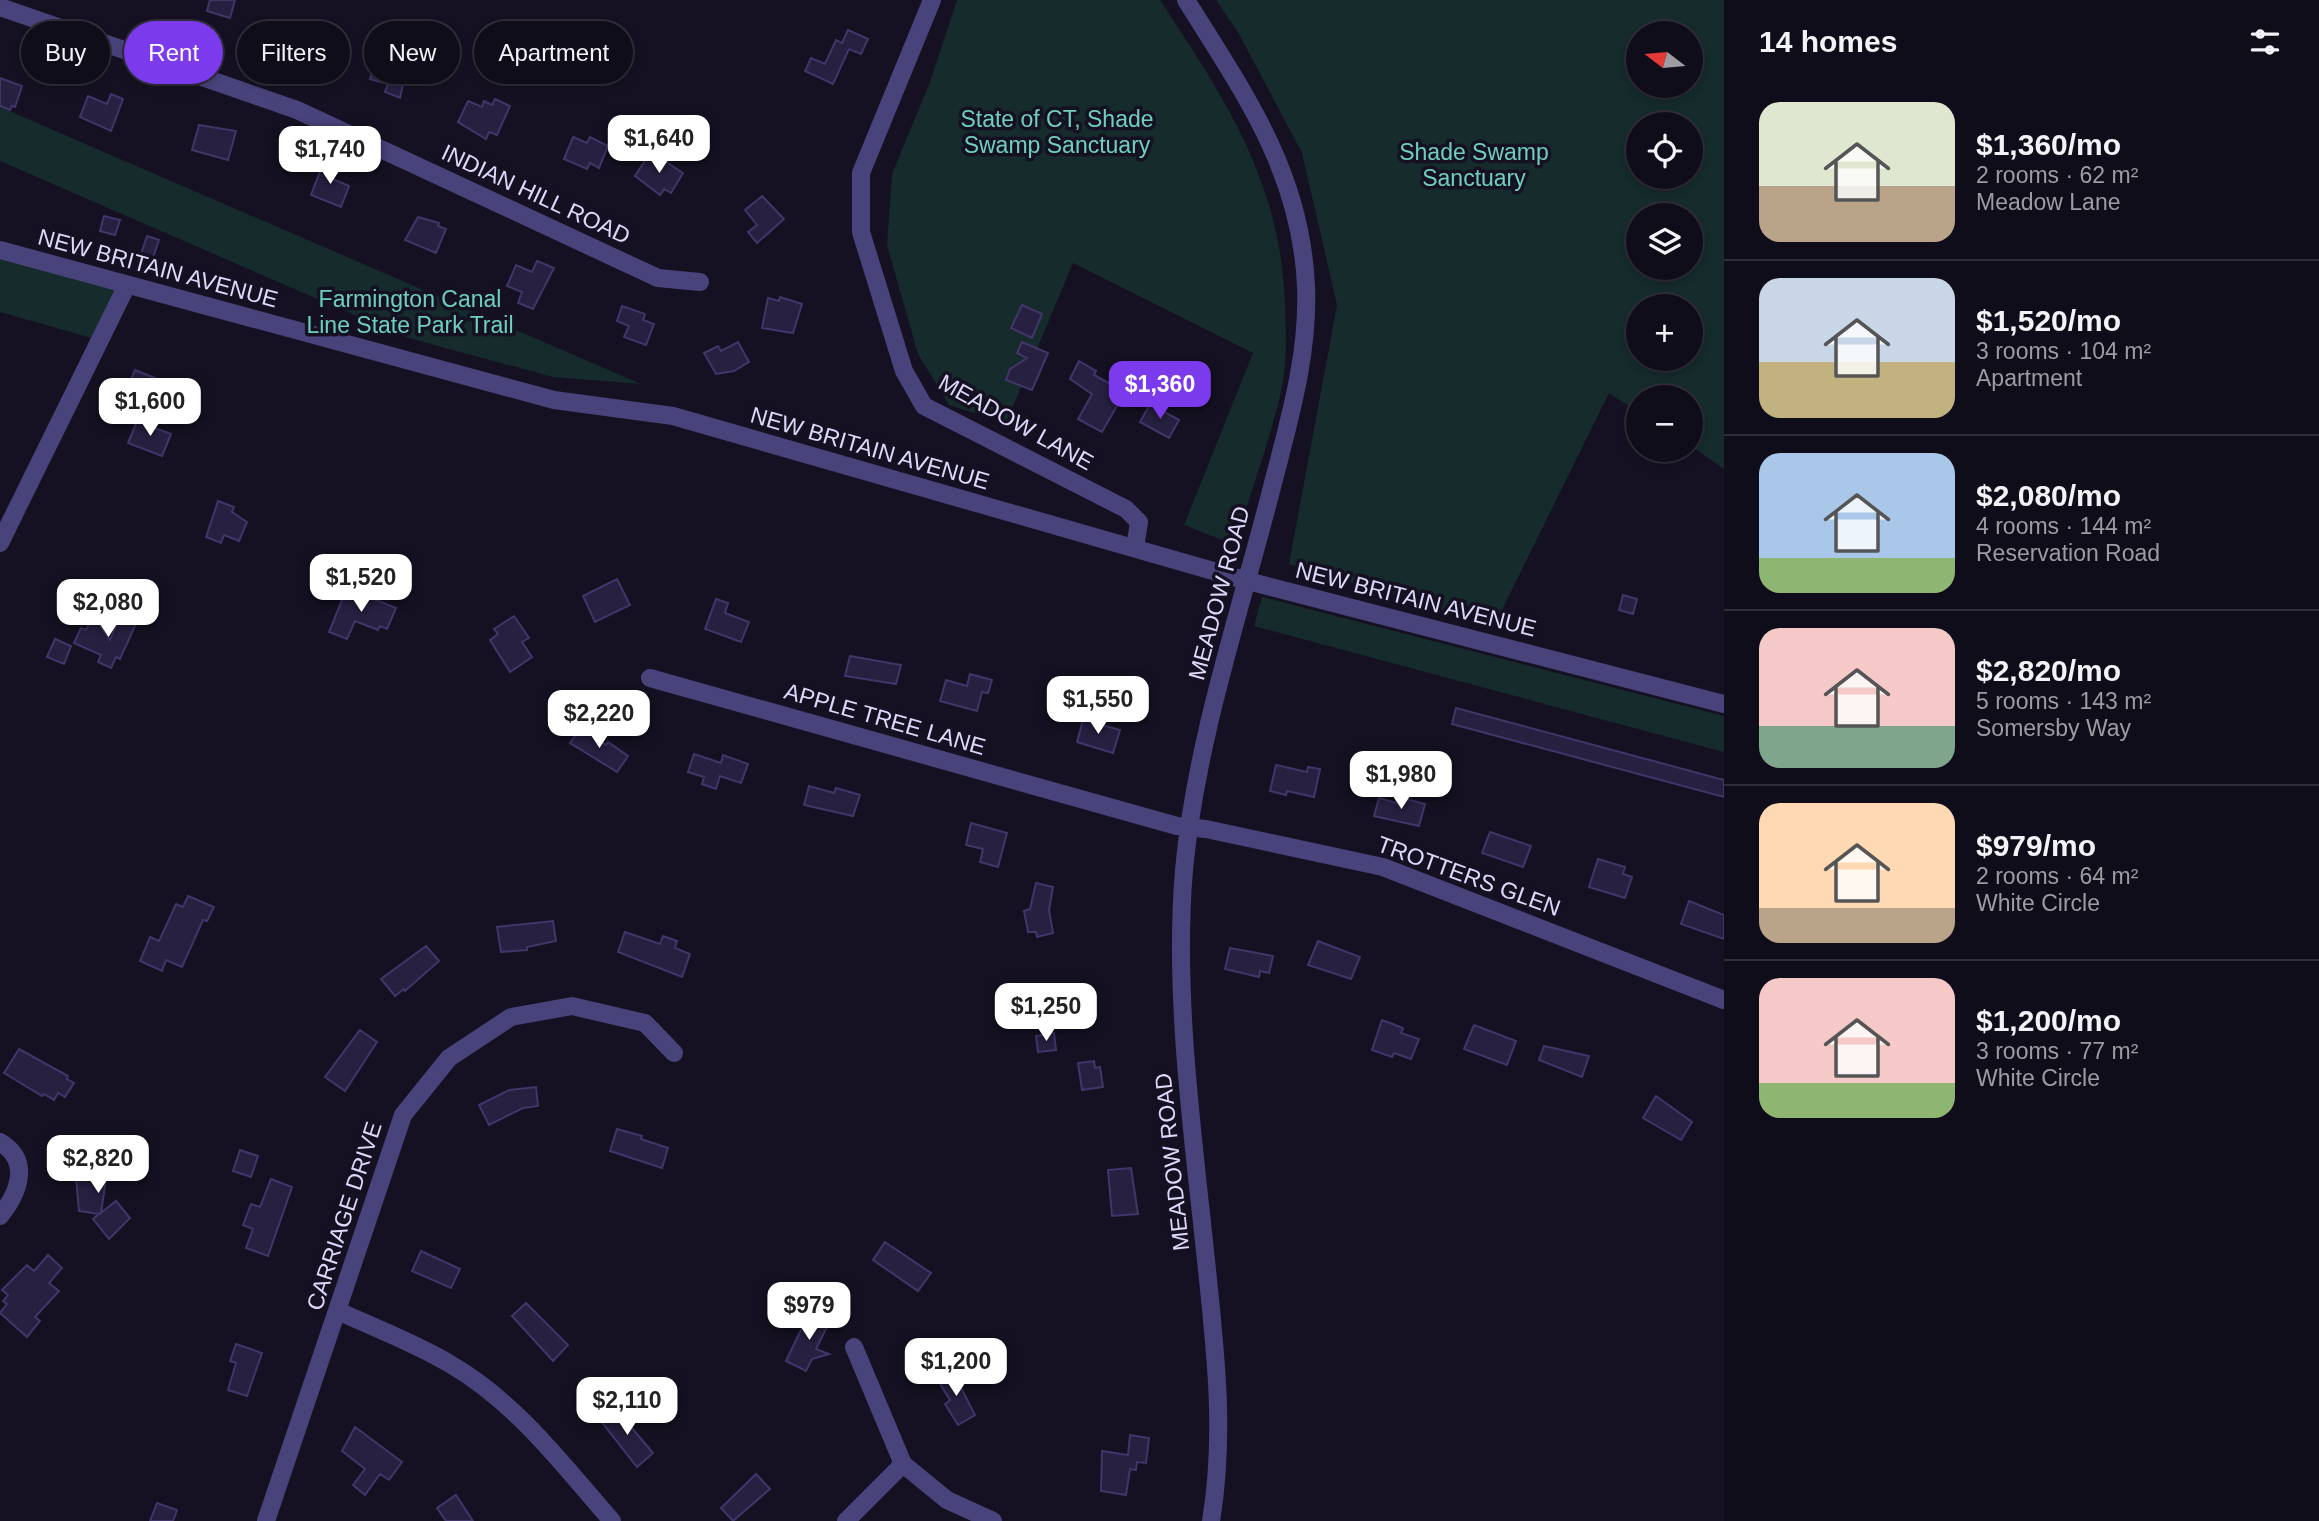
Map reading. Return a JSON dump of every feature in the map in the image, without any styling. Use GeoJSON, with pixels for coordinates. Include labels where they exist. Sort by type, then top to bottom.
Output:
{"type":"FeatureCollection","features":[{"type":"Feature","properties":{"kind":"street","name":"MEADOW LANE"},"geometry":{"type":"LineString","coordinates":[[932,0],[861,173],[860,232],[904,371],[924,406],[1126,509],[1139,522],[1135,548]]}},
{"type":"Feature","properties":{"kind":"street","name":"MEADOW ROAD"},"geometry":{"type":"LineString","coordinates":[[1186,0],[1237,82],[1283,169],[1299,222],[1306,331],[1296,394],[1212,716],[1189,827],[1181,918],[1187,1073],[1218,1379],[1220,1440],[1211,1521]]}},
{"type":"Feature","properties":{"kind":"street","name":"INDIAN HILL ROAD"},"geometry":{"type":"LineString","coordinates":[[0,7],[297,110],[658,278],[700,282]]}},
{"type":"Feature","properties":{"kind":"street","name":"NEW BRITAIN AVENUE"},"geometry":{"type":"LineString","coordinates":[[0,250],[554,400],[673,416],[1248,581],[1724,704]]}},
{"type":"Feature","properties":{"kind":"street"},"geometry":{"type":"LineString","coordinates":[[0,543],[127,285]]}},
{"type":"Feature","properties":{"kind":"street","name":"APPLE TREE LANE"},"geometry":{"type":"LineString","coordinates":[[650,678],[1189,827]]}},
{"type":"Feature","properties":{"kind":"street","name":"TROTTERS GLEN"},"geometry":{"type":"LineString","coordinates":[[1189,827],[1383,867],[1724,1000]]}},
{"type":"Feature","properties":{"kind":"street","name":"CARRIAGE DRIVE"},"geometry":{"type":"LineString","coordinates":[[266,1521],[403,1115],[449,1058],[511,1017],[572,1006],[645,1023],[674,1053]]}},
{"type":"Feature","properties":{"kind":"street"},"geometry":{"type":"LineString","coordinates":[[0,1142],[14,1155],[20,1179],[17,1192],[0,1216]]}},
{"type":"Feature","properties":{"kind":"street"},"geometry":{"type":"LineString","coordinates":[[338,1311],[451,1364],[489,1391],[522,1419],[612,1521]]}},
{"type":"Feature","properties":{"kind":"street"},"geometry":{"type":"LineString","coordinates":[[854,1347],[903,1464],[947,1500],[993,1521]]}},
{"type":"Feature","properties":{"kind":"street"},"geometry":{"type":"LineString","coordinates":[[846,1521],[903,1464]]}},
{"type":"Feature","properties":{"kind":"green space","name":"State of CT, Shade Swamp Sanctuary"},"geometry":{"type":"Polygon","coordinates":[[[957,0],[1160,0],[1207,73],[1246,144],[1273,220],[1281,261],[1286,327],[1281,392],[1235,545],[1184,525],[1253,353],[1073,263],[1006,423],[949,405],[918,354],[887,245],[892,174],[930,82],[957,0]]]}},
{"type":"Feature","properties":{"kind":"green space","name":"Shade Swamp Sanctuary"},"geometry":{"type":"Polygon","coordinates":[[[1216,0],[1724,0],[1724,469],[1703,454],[1703,385],[1626,385],[1626,404],[1609,393],[1494,626],[1289,564],[1337,305],[1302,153],[1239,34],[1216,0]]]}},
{"type":"Feature","properties":{"kind":"green space","name":"Farmington Canal Line State Park Trail"},"geometry":{"type":"Polygon","coordinates":[[[0,107],[641,384],[553,377],[405,337],[0,161],[0,107]]]}},
{"type":"Feature","properties":{"kind":"green space"},"geometry":{"type":"Polygon","coordinates":[[[0,250],[127,285],[102,341],[0,312],[0,250]]]}},
{"type":"Feature","properties":{"kind":"green space"},"geometry":{"type":"Polygon","coordinates":[[[1262,597],[1724,716],[1724,752],[1254,626],[1262,597]]]}},
{"type":"Feature","properties":{"kind":"building"},"geometry":{"type":"Polygon","coordinates":[[[210,0],[235,0],[230,18],[207,11],[210,0]]]}},
{"type":"Feature","properties":{"kind":"building"},"geometry":{"type":"Polygon","coordinates":[[[848,30],[868,39],[861,54],[849,49],[833,84],[805,71],[811,58],[825,64],[836,40],[842,43],[848,30]]]}},
{"type":"Feature","properties":{"kind":"building"},"geometry":{"type":"Polygon","coordinates":[[[0,78],[22,86],[15,107],[12,106],[10,110],[0,106],[0,78]]]}},
{"type":"Feature","properties":{"kind":"building"},"geometry":{"type":"Polygon","coordinates":[[[388,84],[403,84],[400,98],[385,92],[388,84]]]}},
{"type":"Feature","properties":{"kind":"building"},"geometry":{"type":"Polygon","coordinates":[[[111,94],[123,99],[111,131],[80,117],[88,96],[107,104],[111,94]]]}},
{"type":"Feature","properties":{"kind":"building"},"geometry":{"type":"Polygon","coordinates":[[[495,99],[510,106],[497,135],[489,132],[486,139],[458,122],[468,101],[482,107],[484,101],[492,105],[495,99]]]}},
{"type":"Feature","properties":{"kind":"building"},"geometry":{"type":"Polygon","coordinates":[[[199,125],[236,131],[228,160],[192,150],[199,125]]]}},
{"type":"Feature","properties":{"kind":"building"},"geometry":{"type":"Polygon","coordinates":[[[573,137],[587,143],[590,137],[608,146],[599,168],[590,163],[587,169],[564,159],[573,137]]]}},
{"type":"Feature","properties":{"kind":"building"},"geometry":{"type":"Polygon","coordinates":[[[648,156],[658,163],[660,158],[683,173],[671,193],[664,189],[660,195],[635,176],[648,156]]]}},
{"type":"Feature","properties":{"kind":"building"},"geometry":{"type":"Polygon","coordinates":[[[324,161],[338,167],[333,179],[349,186],[341,207],[311,195],[324,161]]]}},
{"type":"Feature","properties":{"kind":"building"},"geometry":{"type":"Polygon","coordinates":[[[762,196],[784,219],[757,243],[748,232],[757,225],[745,210],[762,196]]]}},
{"type":"Feature","properties":{"kind":"building"},"geometry":{"type":"Polygon","coordinates":[[[104,216],[120,220],[115,235],[100,231],[104,216]]]}},
{"type":"Feature","properties":{"kind":"building"},"geometry":{"type":"Polygon","coordinates":[[[418,217],[439,223],[438,226],[446,229],[436,253],[405,240],[418,217]]]}},
{"type":"Feature","properties":{"kind":"building"},"geometry":{"type":"Polygon","coordinates":[[[147,236],[159,240],[153,258],[141,254],[147,236]]]}},
{"type":"Feature","properties":{"kind":"building"},"geometry":{"type":"Polygon","coordinates":[[[537,261],[554,268],[533,309],[518,303],[522,292],[507,286],[516,265],[532,272],[537,261]]]}},
{"type":"Feature","properties":{"kind":"building"},"geometry":{"type":"Polygon","coordinates":[[[780,297],[802,304],[793,333],[762,328],[768,298],[779,301],[780,297]]]}},
{"type":"Feature","properties":{"kind":"building"},"geometry":{"type":"Polygon","coordinates":[[[1022,305],[1042,314],[1032,338],[1011,328],[1022,305]]]}},
{"type":"Feature","properties":{"kind":"building"},"geometry":{"type":"Polygon","coordinates":[[[622,306],[645,314],[643,320],[654,324],[646,345],[624,337],[629,326],[617,321],[622,306]]]}},
{"type":"Feature","properties":{"kind":"building"},"geometry":{"type":"Polygon","coordinates":[[[738,342],[749,362],[734,371],[716,374],[704,353],[718,346],[721,351],[738,342]]]}},
{"type":"Feature","properties":{"kind":"building"},"geometry":{"type":"Polygon","coordinates":[[[1022,342],[1048,353],[1032,390],[1006,380],[1010,369],[1027,358],[1017,353],[1022,342]]]}},
{"type":"Feature","properties":{"kind":"building"},"geometry":{"type":"Polygon","coordinates":[[[1079,361],[1096,371],[1094,375],[1125,392],[1102,432],[1078,419],[1092,394],[1070,379],[1079,361]]]}},
{"type":"Feature","properties":{"kind":"building"},"geometry":{"type":"Polygon","coordinates":[[[135,370],[165,382],[164,385],[170,387],[165,401],[147,394],[141,408],[122,401],[135,370]]]}},
{"type":"Feature","properties":{"kind":"building"},"geometry":{"type":"Polygon","coordinates":[[[1150,404],[1179,420],[1169,438],[1140,422],[1150,404]]]}},
{"type":"Feature","properties":{"kind":"building"},"geometry":{"type":"Polygon","coordinates":[[[137,421],[171,434],[162,456],[128,443],[137,421]]]}},
{"type":"Feature","properties":{"kind":"building"},"geometry":{"type":"Polygon","coordinates":[[[218,501],[234,507],[232,512],[247,522],[239,541],[224,535],[221,543],[206,537],[218,501]]]}},
{"type":"Feature","properties":{"kind":"building"},"geometry":{"type":"Polygon","coordinates":[[[617,579],[630,605],[595,622],[583,596],[617,579]]]}},
{"type":"Feature","properties":{"kind":"building"},"geometry":{"type":"Polygon","coordinates":[[[347,588],[396,608],[387,629],[380,626],[378,630],[355,621],[347,639],[329,632],[347,588]]]}},
{"type":"Feature","properties":{"kind":"building"},"geometry":{"type":"Polygon","coordinates":[[[1623,595],[1637,599],[1633,614],[1619,610],[1623,595]]]}},
{"type":"Feature","properties":{"kind":"building"},"geometry":{"type":"Polygon","coordinates":[[[716,599],[728,603],[725,613],[749,622],[741,642],[705,629],[716,599]]]}},
{"type":"Feature","properties":{"kind":"building"},"geometry":{"type":"Polygon","coordinates":[[[123,610],[139,617],[120,659],[116,657],[111,668],[98,662],[101,655],[74,643],[81,628],[86,630],[91,620],[99,624],[110,640],[123,610]]]}},
{"type":"Feature","properties":{"kind":"building"},"geometry":{"type":"Polygon","coordinates":[[[514,616],[529,638],[522,642],[532,657],[510,672],[490,640],[498,634],[494,629],[514,616]]]}},
{"type":"Feature","properties":{"kind":"building"},"geometry":{"type":"Polygon","coordinates":[[[55,639],[71,646],[64,664],[47,657],[55,639]]]}},
{"type":"Feature","properties":{"kind":"building"},"geometry":{"type":"Polygon","coordinates":[[[850,656],[901,665],[896,684],[845,676],[850,656]]]}},
{"type":"Feature","properties":{"kind":"building"},"geometry":{"type":"Polygon","coordinates":[[[970,674],[992,680],[988,693],[982,692],[977,711],[940,701],[946,680],[967,686],[970,674]]]}},
{"type":"Feature","properties":{"kind":"building"},"geometry":{"type":"Polygon","coordinates":[[[1456,708],[1724,780],[1724,797],[1452,724],[1456,708]]]}},
{"type":"Feature","properties":{"kind":"building"},"geometry":{"type":"Polygon","coordinates":[[[1083,720],[1120,730],[1113,753],[1077,742],[1083,720]]]}},
{"type":"Feature","properties":{"kind":"building"},"geometry":{"type":"Polygon","coordinates":[[[582,727],[606,745],[608,742],[628,756],[617,772],[570,743],[582,727]]]}},
{"type":"Feature","properties":{"kind":"building"},"geometry":{"type":"Polygon","coordinates":[[[694,754],[721,763],[723,755],[748,764],[741,783],[720,776],[716,789],[702,784],[704,777],[688,772],[694,754]]]}},
{"type":"Feature","properties":{"kind":"building"},"geometry":{"type":"Polygon","coordinates":[[[1276,765],[1307,772],[1308,767],[1320,769],[1314,797],[1287,791],[1286,795],[1270,791],[1276,765]]]}},
{"type":"Feature","properties":{"kind":"building"},"geometry":{"type":"Polygon","coordinates":[[[809,786],[834,793],[836,788],[860,795],[853,816],[804,805],[809,786]]]}},
{"type":"Feature","properties":{"kind":"building"},"geometry":{"type":"Polygon","coordinates":[[[1398,797],[1425,804],[1419,826],[1374,816],[1379,798],[1396,803],[1398,797]]]}},
{"type":"Feature","properties":{"kind":"building"},"geometry":{"type":"Polygon","coordinates":[[[971,823],[1007,833],[998,867],[980,862],[983,849],[966,845],[971,823]]]}},
{"type":"Feature","properties":{"kind":"building"},"geometry":{"type":"Polygon","coordinates":[[[1490,832],[1531,846],[1523,867],[1482,853],[1490,832]]]}},
{"type":"Feature","properties":{"kind":"building"},"geometry":{"type":"Polygon","coordinates":[[[1598,859],[1625,867],[1623,874],[1632,877],[1625,898],[1589,887],[1598,859]]]}},
{"type":"Feature","properties":{"kind":"building"},"geometry":{"type":"Polygon","coordinates":[[[1036,883],[1053,887],[1049,910],[1053,933],[1037,937],[1036,932],[1028,932],[1024,911],[1030,909],[1036,883]]]}},
{"type":"Feature","properties":{"kind":"building"},"geometry":{"type":"Polygon","coordinates":[[[188,896],[214,907],[207,921],[203,920],[182,967],[166,960],[162,971],[140,961],[150,937],[159,941],[176,904],[183,907],[188,896]]]}},
{"type":"Feature","properties":{"kind":"building"},"geometry":{"type":"Polygon","coordinates":[[[1689,901],[1724,915],[1724,939],[1681,924],[1689,901]]]}},
{"type":"Feature","properties":{"kind":"building"},"geometry":{"type":"Polygon","coordinates":[[[553,921],[556,941],[527,947],[527,950],[501,952],[497,927],[553,921]]]}},
{"type":"Feature","properties":{"kind":"building"},"geometry":{"type":"Polygon","coordinates":[[[625,932],[660,944],[663,936],[677,941],[675,948],[690,954],[682,977],[618,952],[625,932]]]}},
{"type":"Feature","properties":{"kind":"building"},"geometry":{"type":"Polygon","coordinates":[[[1318,941],[1360,957],[1351,979],[1308,965],[1318,941]]]}},
{"type":"Feature","properties":{"kind":"building"},"geometry":{"type":"Polygon","coordinates":[[[426,946],[439,961],[405,991],[404,989],[395,996],[381,979],[426,946]]]}},
{"type":"Feature","properties":{"kind":"building"},"geometry":{"type":"Polygon","coordinates":[[[1230,948],[1273,956],[1269,973],[1260,971],[1259,977],[1225,969],[1230,948]]]}},
{"type":"Feature","properties":{"kind":"building"},"geometry":{"type":"Polygon","coordinates":[[[1382,1020],[1403,1028],[1401,1033],[1419,1039],[1411,1059],[1394,1053],[1392,1057],[1372,1050],[1382,1020]]]}},
{"type":"Feature","properties":{"kind":"building"},"geometry":{"type":"Polygon","coordinates":[[[1474,1025],[1516,1041],[1507,1065],[1464,1049],[1474,1025]]]}},
{"type":"Feature","properties":{"kind":"building"},"geometry":{"type":"Polygon","coordinates":[[[360,1030],[377,1042],[345,1091],[325,1077],[360,1030]]]}},
{"type":"Feature","properties":{"kind":"building"},"geometry":{"type":"Polygon","coordinates":[[[1054,1033],[1056,1050],[1038,1052],[1036,1036],[1054,1033]]]}},
{"type":"Feature","properties":{"kind":"building"},"geometry":{"type":"Polygon","coordinates":[[[1544,1046],[1589,1056],[1582,1077],[1539,1060],[1544,1046]]]}},
{"type":"Feature","properties":{"kind":"building"},"geometry":{"type":"Polygon","coordinates":[[[19,1049],[68,1076],[67,1079],[74,1083],[65,1097],[58,1093],[54,1100],[44,1094],[42,1096],[4,1073],[19,1049]]]}},
{"type":"Feature","properties":{"kind":"building"},"geometry":{"type":"Polygon","coordinates":[[[1094,1061],[1095,1068],[1100,1067],[1103,1087],[1082,1090],[1078,1063],[1094,1061]]]}},
{"type":"Feature","properties":{"kind":"building"},"geometry":{"type":"Polygon","coordinates":[[[536,1087],[538,1106],[523,1108],[489,1125],[479,1105],[509,1090],[536,1087]]]}},
{"type":"Feature","properties":{"kind":"building"},"geometry":{"type":"Polygon","coordinates":[[[1656,1096],[1692,1122],[1681,1140],[1643,1118],[1656,1096]]]}},
{"type":"Feature","properties":{"kind":"building"},"geometry":{"type":"Polygon","coordinates":[[[617,1129],[642,1136],[641,1139],[668,1148],[662,1168],[610,1151],[617,1129]]]}},
{"type":"Feature","properties":{"kind":"building"},"geometry":{"type":"Polygon","coordinates":[[[240,1150],[258,1156],[251,1177],[233,1171],[240,1150]]]}},
{"type":"Feature","properties":{"kind":"building"},"geometry":{"type":"Polygon","coordinates":[[[83,1153],[100,1156],[99,1164],[108,1165],[101,1213],[116,1201],[130,1218],[109,1239],[93,1219],[99,1214],[79,1211],[76,1177],[78,1161],[82,1161],[83,1153]]]}},
{"type":"Feature","properties":{"kind":"building"},"geometry":{"type":"Polygon","coordinates":[[[1131,1168],[1138,1214],[1112,1216],[1108,1170],[1131,1168]]]}},
{"type":"Feature","properties":{"kind":"building"},"geometry":{"type":"Polygon","coordinates":[[[271,1179],[292,1187],[268,1256],[246,1248],[253,1229],[243,1225],[251,1204],[260,1207],[271,1179]]]}},
{"type":"Feature","properties":{"kind":"building"},"geometry":{"type":"Polygon","coordinates":[[[885,1242],[931,1273],[918,1291],[873,1260],[885,1242]]]}},
{"type":"Feature","properties":{"kind":"building"},"geometry":{"type":"Polygon","coordinates":[[[421,1251],[460,1269],[451,1288],[412,1271],[421,1251]]]}},
{"type":"Feature","properties":{"kind":"building"},"geometry":{"type":"Polygon","coordinates":[[[48,1255],[62,1268],[49,1283],[59,1291],[35,1317],[40,1321],[27,1337],[0,1313],[7,1304],[3,1301],[8,1295],[2,1290],[27,1265],[34,1271],[48,1255]]]}},
{"type":"Feature","properties":{"kind":"building"},"geometry":{"type":"Polygon","coordinates":[[[526,1303],[568,1345],[553,1361],[512,1316],[526,1303]]]}},
{"type":"Feature","properties":{"kind":"building"},"geometry":{"type":"Polygon","coordinates":[[[810,1311],[830,1321],[816,1349],[829,1354],[812,1359],[806,1371],[786,1361],[810,1311]]]}},
{"type":"Feature","properties":{"kind":"building"},"geometry":{"type":"Polygon","coordinates":[[[236,1344],[262,1353],[247,1396],[228,1390],[236,1363],[230,1361],[236,1344]]]}},
{"type":"Feature","properties":{"kind":"building"},"geometry":{"type":"Polygon","coordinates":[[[952,1370],[975,1415],[958,1425],[945,1404],[950,1400],[937,1379],[952,1370]]]}},
{"type":"Feature","properties":{"kind":"building"},"geometry":{"type":"Polygon","coordinates":[[[615,1408],[653,1453],[637,1467],[600,1420],[615,1408]]]}},
{"type":"Feature","properties":{"kind":"building"},"geometry":{"type":"Polygon","coordinates":[[[355,1427],[402,1462],[389,1480],[380,1474],[365,1495],[353,1485],[365,1469],[342,1451],[355,1427]]]}},
{"type":"Feature","properties":{"kind":"building"},"geometry":{"type":"Polygon","coordinates":[[[1130,1435],[1149,1438],[1146,1463],[1137,1462],[1136,1470],[1130,1469],[1126,1495],[1101,1491],[1102,1451],[1128,1455],[1130,1435]]]}},
{"type":"Feature","properties":{"kind":"building"},"geometry":{"type":"Polygon","coordinates":[[[756,1474],[770,1489],[733,1521],[721,1508],[756,1474]]]}},
{"type":"Feature","properties":{"kind":"building"},"geometry":{"type":"Polygon","coordinates":[[[456,1495],[473,1521],[446,1521],[437,1508],[456,1495]]]}},
{"type":"Feature","properties":{"kind":"building"},"geometry":{"type":"Polygon","coordinates":[[[157,1503],[177,1510],[173,1521],[150,1521],[157,1503]]]}}]}
